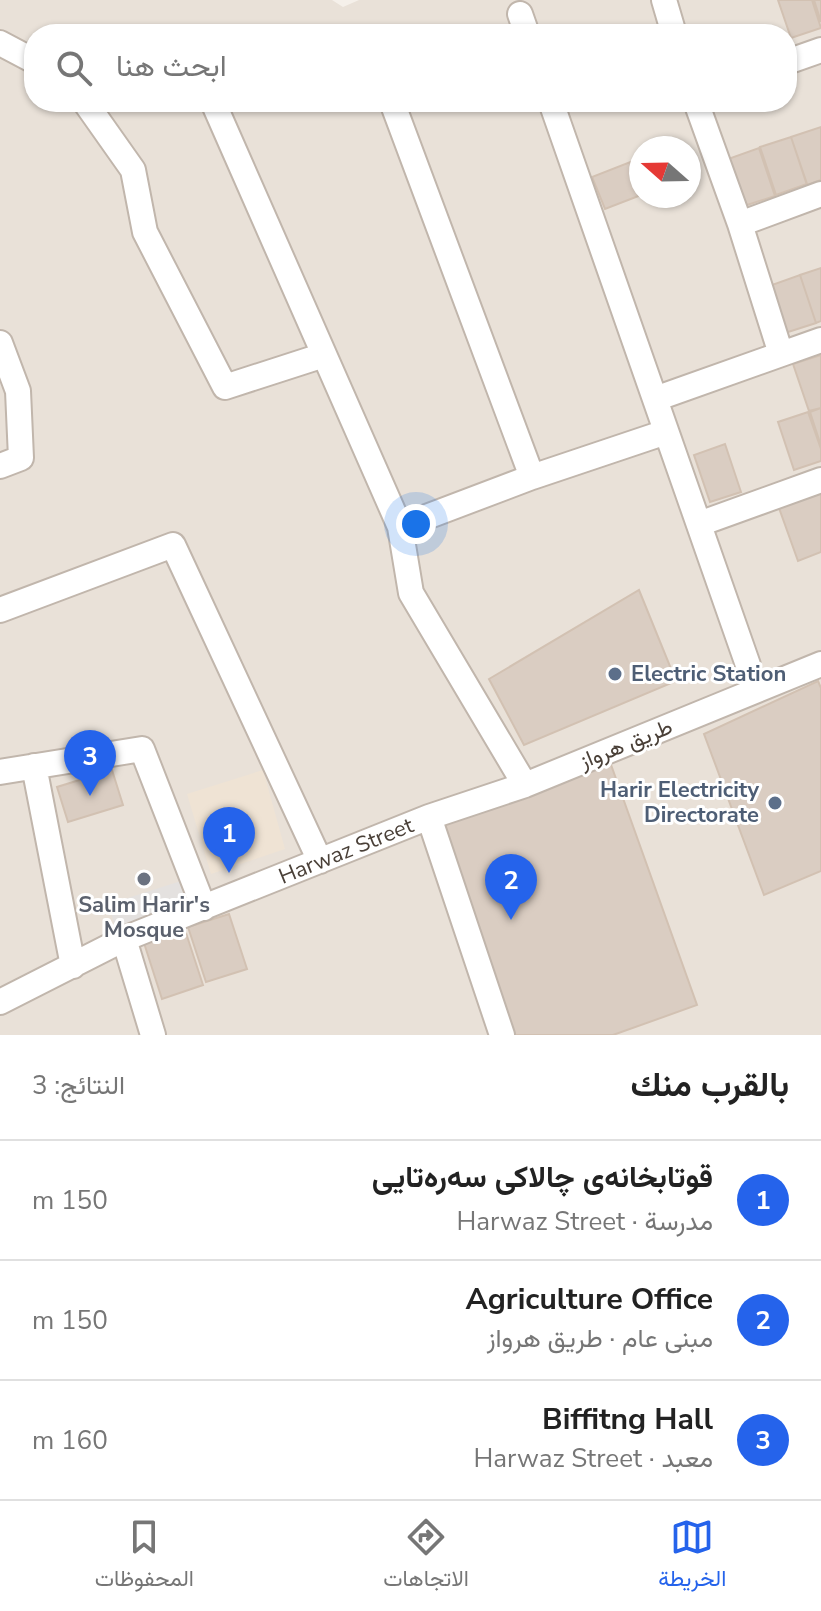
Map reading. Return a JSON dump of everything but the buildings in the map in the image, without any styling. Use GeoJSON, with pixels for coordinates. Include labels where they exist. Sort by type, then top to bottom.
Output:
{"type":"FeatureCollection","features":[{"type":"Feature","properties":{"kind":"street"},"geometry":{"type":"LineString","coordinates":[[664,0],[671,24]]}},
{"type":"Feature","properties":{"kind":"street"},"geometry":{"type":"LineString","coordinates":[[0,43],[24,56]]}},
{"type":"Feature","properties":{"kind":"street"},"geometry":{"type":"LineString","coordinates":[[797,58],[821,50]]}},
{"type":"Feature","properties":{"kind":"street"},"geometry":{"type":"LineString","coordinates":[[92,112],[133,170],[145,232],[225,387],[324,355]]}},
{"type":"Feature","properties":{"kind":"street"},"geometry":{"type":"LineString","coordinates":[[217,112],[400,527],[411,593],[525,785]]}},
{"type":"Feature","properties":{"kind":"street"},"geometry":{"type":"LineString","coordinates":[[396,112],[532,477]]}},
{"type":"Feature","properties":{"kind":"street"},"geometry":{"type":"LineString","coordinates":[[555,112],[748,665]]}},
{"type":"Feature","properties":{"kind":"street"},"geometry":{"type":"LineString","coordinates":[[700,112],[740,224],[781,354]]}},
{"type":"Feature","properties":{"kind":"street"},"geometry":{"type":"LineString","coordinates":[[740,224],[821,194]]}},
{"type":"Feature","properties":{"kind":"street"},"geometry":{"type":"LineString","coordinates":[[655,399],[821,340]]}},
{"type":"Feature","properties":{"kind":"street"},"geometry":{"type":"LineString","coordinates":[[0,343],[21,458],[0,466]]}},
{"type":"Feature","properties":{"kind":"street"},"geometry":{"type":"LineString","coordinates":[[400,527],[532,477],[666,432]]}},
{"type":"Feature","properties":{"kind":"street"},"geometry":{"type":"LineString","coordinates":[[699,524],[821,480]]}},
{"type":"Feature","properties":{"kind":"street"},"geometry":{"type":"LineString","coordinates":[[0,610],[173,545],[320,861]]}},
{"type":"Feature","properties":{"kind":"street","name":"طريق هرواز"},"geometry":{"type":"LineString","coordinates":[[429,817],[525,785],[821,664]]}},
{"type":"Feature","properties":{"kind":"street"},"geometry":{"type":"LineString","coordinates":[[0,772],[142,749],[204,908]]}},
{"type":"Feature","properties":{"kind":"street"},"geometry":{"type":"LineString","coordinates":[[34,766],[73,966]]}},
{"type":"Feature","properties":{"kind":"street"},"geometry":{"type":"LineString","coordinates":[[429,817],[502,1035]]}},
{"type":"Feature","properties":{"kind":"street","name":"Harwaz Street"},"geometry":{"type":"LineString","coordinates":[[0,1002],[124,939],[429,817]]}},
{"type":"Feature","properties":{"kind":"street"},"geometry":{"type":"LineString","coordinates":[[124,939],[153,1035]]}},
{"type":"Feature","properties":{"kind":"shaded area"},"geometry":{"type":"Polygon","coordinates":[[[0,0],[332,0],[343,7],[359,0],[821,0],[821,1035],[0,1035],[0,0]]]}},
{"type":"Feature","properties":{"kind":"shaded area"},"geometry":{"type":"Polygon","coordinates":[[[263,770],[285,849],[211,874],[187,794],[263,770]]]}},
{"type":"Feature","properties":{"kind":"shaded area"},"geometry":{"type":"Polygon","coordinates":[[[184,880],[191,899],[115,928],[109,904],[184,880]]]}},
{"type":"Feature","properties":{"kind":"place","name":"Electric Station"},"geometry":{"type":"Point","coordinates":[615,674]}},
{"type":"Feature","properties":{"kind":"place","name":"Biffitng Hall"},"geometry":{"type":"Point","coordinates":[90,796]}},
{"type":"Feature","properties":{"kind":"place","name":"Harir Electricity Directorate"},"geometry":{"type":"Point","coordinates":[775,803]}},
{"type":"Feature","properties":{"kind":"place","name":"قوتابخانەی چالاکی سەرەتایی"},"geometry":{"type":"Point","coordinates":[229,873]}},
{"type":"Feature","properties":{"kind":"place","name":"Salim Harir's Mosque"},"geometry":{"type":"Point","coordinates":[144,879]}},
{"type":"Feature","properties":{"kind":"place","name":"Agriculture Office"},"geometry":{"type":"Point","coordinates":[511,920]}}]}
